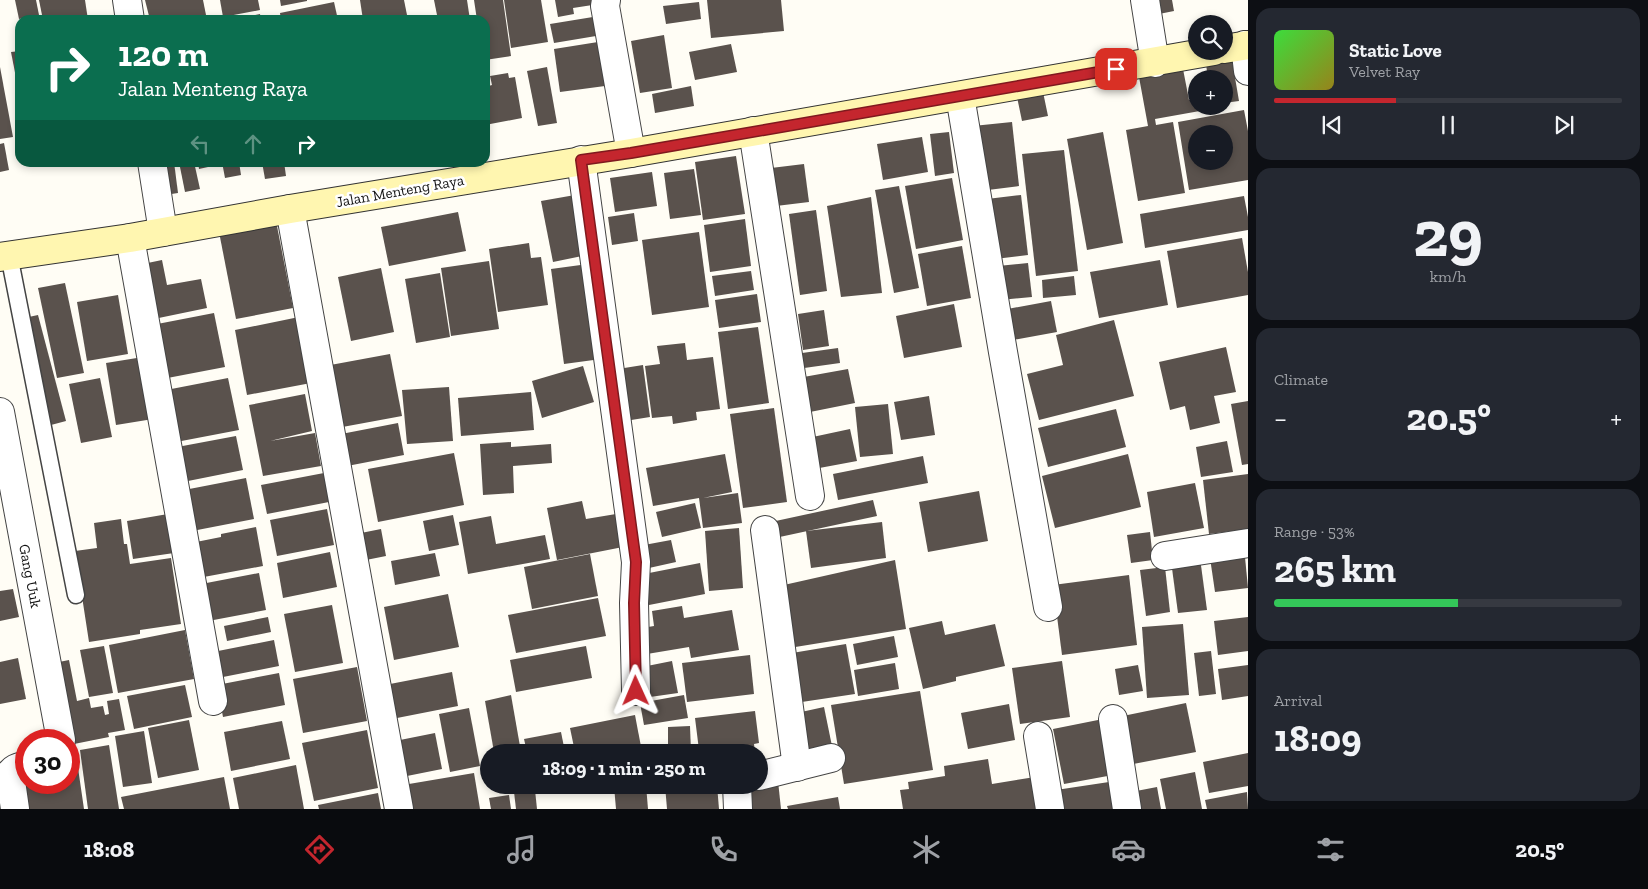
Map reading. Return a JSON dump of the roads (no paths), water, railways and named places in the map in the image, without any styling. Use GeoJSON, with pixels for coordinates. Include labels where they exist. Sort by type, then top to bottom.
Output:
{"type":"FeatureCollection","features":[{"type":"Feature","properties":{"kind":"street"},"geometry":{"type":"LineString","coordinates":[[127,0],[129,15]]}},
{"type":"Feature","properties":{"kind":"street"},"geometry":{"type":"LineString","coordinates":[[606,0],[605,6],[631,153]]}},
{"type":"Feature","properties":{"kind":"street"},"geometry":{"type":"LineString","coordinates":[[1145,0],[1155,63]]}},
{"type":"Feature","properties":{"kind":"street","name":"Jalan Menteng Raya"},"geometry":{"type":"LineString","coordinates":[[4,256],[130,238],[1188,56]]}},
{"type":"Feature","properties":{"kind":"street"},"geometry":{"type":"LineString","coordinates":[[960,96],[1002,352],[1048,607]]}},
{"type":"Feature","properties":{"kind":"street"},"geometry":{"type":"LineString","coordinates":[[754,131],[810,496]]}},
{"type":"Feature","properties":{"kind":"street"},"geometry":{"type":"LineString","coordinates":[[581,160],[636,562],[634,603],[636,691]]}},
{"type":"Feature","properties":{"kind":"street"},"geometry":{"type":"LineString","coordinates":[[153,167],[163,232]]}},
{"type":"Feature","properties":{"kind":"street"},"geometry":{"type":"LineString","coordinates":[[290,209],[399,809]]}},
{"type":"Feature","properties":{"kind":"street"},"geometry":{"type":"LineString","coordinates":[[130,238],[213,701]]}},
{"type":"Feature","properties":{"kind":"street","name":"Gang Uuk"},"geometry":{"type":"LineString","coordinates":[[0,412],[59,729]]}},
{"type":"Feature","properties":{"kind":"street"},"geometry":{"type":"LineString","coordinates":[[765,530],[797,767]]}},
{"type":"Feature","properties":{"kind":"street"},"geometry":{"type":"LineString","coordinates":[[1165,556],[1248,543]]}},
{"type":"Feature","properties":{"kind":"street"},"geometry":{"type":"LineString","coordinates":[[1113,719],[1127,809]]}},
{"type":"Feature","properties":{"kind":"street"},"geometry":{"type":"LineString","coordinates":[[1038,736],[1050,809]]}},
{"type":"Feature","properties":{"kind":"street"},"geometry":{"type":"LineString","coordinates":[[768,774],[831,758]]}},
{"type":"Feature","properties":{"kind":"street"},"geometry":{"type":"LineString","coordinates":[[15,769],[10,774],[16,809]]}},
{"type":"Feature","properties":{"kind":"street"},"geometry":{"type":"LineString","coordinates":[[737,794],[738,809]]}},
{"type":"Feature","properties":{"kind":"lane"},"geometry":{"type":"LineString","coordinates":[[4,256],[76,595]]}}]}
